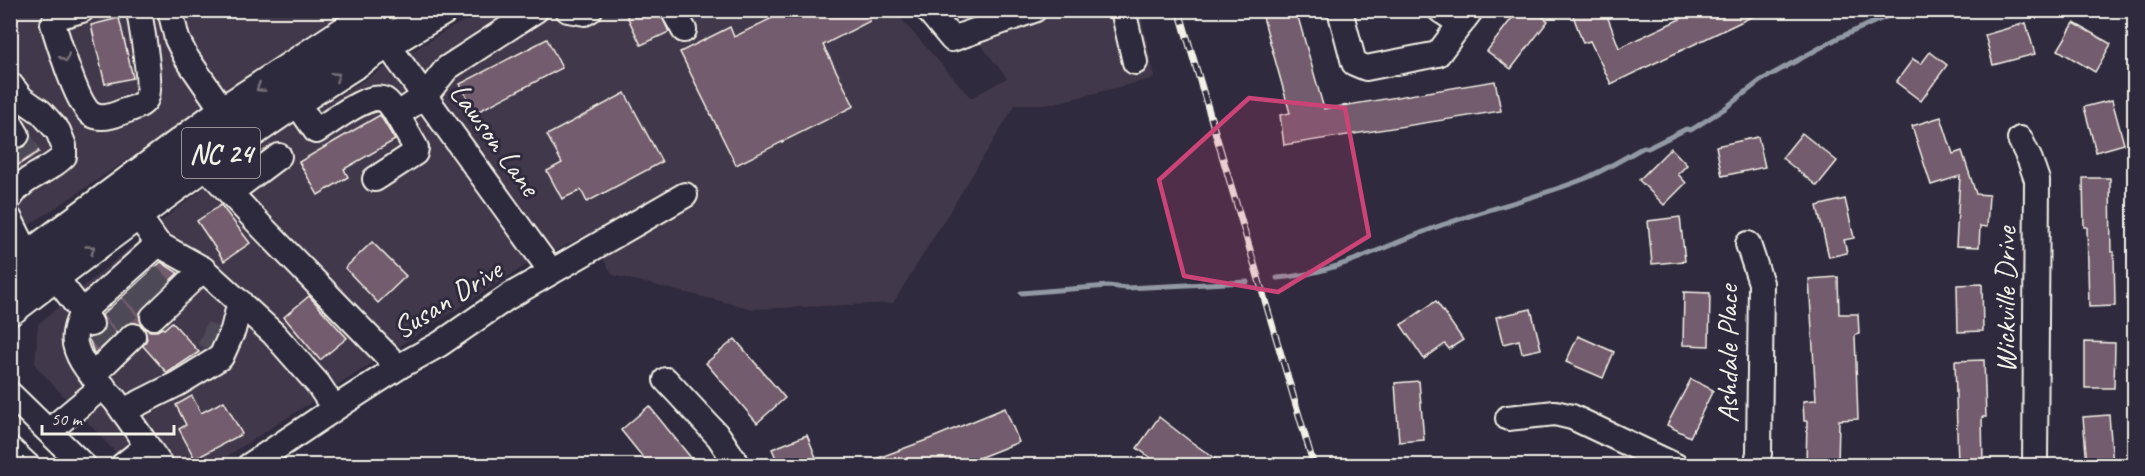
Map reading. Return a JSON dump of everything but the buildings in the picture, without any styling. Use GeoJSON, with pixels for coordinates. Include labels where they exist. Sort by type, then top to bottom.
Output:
{"type":"FeatureCollection","features":[{"type":"Feature","properties":{"kind":"main road","name":"NC 24"},"geometry":{"type":"LineString","coordinates":[[15,243],[224,112],[380,10]]}},
{"type":"Feature","properties":{"kind":"main road","name":"NC 24"},"geometry":{"type":"LineString","coordinates":[[10,309],[205,164],[296,102],[441,10]]}},
{"type":"Feature","properties":{"kind":"street"},"geometry":{"type":"LineString","coordinates":[[74,11],[57,17],[52,24],[81,102],[90,114],[100,117],[113,116],[141,104],[148,97],[149,84],[138,10]]}},
{"type":"Feature","properties":{"kind":"street"},"geometry":{"type":"LineString","coordinates":[[170,10],[177,39],[186,57],[224,112]]}},
{"type":"Feature","properties":{"kind":"street"},"geometry":{"type":"LineString","coordinates":[[397,115],[425,96],[447,68],[536,10]]}},
{"type":"Feature","properties":{"kind":"street"},"geometry":{"type":"LineString","coordinates":[[568,10],[585,13],[591,10]]}},
{"type":"Feature","properties":{"kind":"street"},"geometry":{"type":"LineString","coordinates":[[928,10],[952,39],[1034,10]]}},
{"type":"Feature","properties":{"kind":"street"},"geometry":{"type":"LineString","coordinates":[[1123,10],[1135,62]]}},
{"type":"Feature","properties":{"kind":"street"},"geometry":{"type":"LineString","coordinates":[[1340,10],[1354,63],[1366,68],[1438,54],[1466,17],[1440,10]]}},
{"type":"Feature","properties":{"kind":"street","name":"Lawson Lane"},"geometry":{"type":"LineString","coordinates":[[387,44],[551,271]]}},
{"type":"Feature","properties":{"kind":"street"},"geometry":{"type":"LineString","coordinates":[[10,84],[22,99],[41,112],[58,131],[64,146],[64,156],[55,166],[26,174]]}},
{"type":"Feature","properties":{"kind":"street"},"geometry":{"type":"LineString","coordinates":[[296,102],[316,131],[368,99],[386,100],[416,148],[415,153],[375,179]]}},
{"type":"Feature","properties":{"kind":"street"},"geometry":{"type":"LineString","coordinates":[[10,111],[38,117],[52,132],[60,148],[59,155],[53,160],[26,174]]}},
{"type":"Feature","properties":{"kind":"street","name":"Wickville Drive"},"geometry":{"type":"LineString","coordinates":[[2020,139],[2037,180],[2035,465]]}},
{"type":"Feature","properties":{"kind":"street"},"geometry":{"type":"LineString","coordinates":[[231,192],[279,156]]}},
{"type":"Feature","properties":{"kind":"street"},"geometry":{"type":"LineString","coordinates":[[205,164],[263,228],[398,367]]}},
{"type":"Feature","properties":{"kind":"street","name":"Susan Drive"},"geometry":{"type":"LineString","coordinates":[[249,465],[334,408],[398,367],[440,344],[551,271],[685,195]]}},
{"type":"Feature","properties":{"kind":"street"},"geometry":{"type":"LineString","coordinates":[[137,214],[158,244],[203,268],[234,297],[301,363],[334,408]]}},
{"type":"Feature","properties":{"kind":"street"},"geometry":{"type":"LineString","coordinates":[[147,292],[158,244]]}},
{"type":"Feature","properties":{"kind":"street","name":"Ashdale Place"},"geometry":{"type":"LineString","coordinates":[[1748,244],[1761,283],[1759,453],[1756,465]]}},
{"type":"Feature","properties":{"kind":"street"},"geometry":{"type":"LineString","coordinates":[[161,465],[123,411],[79,355],[75,343],[75,332],[107,301],[147,292],[203,268]]}},
{"type":"Feature","properties":{"kind":"street"},"geometry":{"type":"LineString","coordinates":[[54,275],[87,318]]}},
{"type":"Feature","properties":{"kind":"street"},"geometry":{"type":"LineString","coordinates":[[220,323],[234,297]]}},
{"type":"Feature","properties":{"kind":"street"},"geometry":{"type":"LineString","coordinates":[[123,411],[177,384],[221,357],[233,330],[234,297]]}},
{"type":"Feature","properties":{"kind":"street"},"geometry":{"type":"LineString","coordinates":[[48,431],[98,380],[112,348],[133,336]]}},
{"type":"Feature","properties":{"kind":"street"},"geometry":{"type":"LineString","coordinates":[[177,384],[208,349]]}},
{"type":"Feature","properties":{"kind":"street"},"geometry":{"type":"LineString","coordinates":[[666,380],[719,436],[738,465]]}},
{"type":"Feature","properties":{"kind":"street"},"geometry":{"type":"LineString","coordinates":[[10,394],[84,465]]}},
{"type":"Feature","properties":{"kind":"street"},"geometry":{"type":"LineString","coordinates":[[1508,418],[1555,413],[1572,417],[1676,465]]}},
{"type":"Feature","properties":{"kind":"street"},"geometry":{"type":"LineString","coordinates":[[122,465],[147,446]]}},
{"type":"Feature","properties":{"kind":"street"},"geometry":{"type":"LineString","coordinates":[[10,448],[28,465]]}},
{"type":"Feature","properties":{"kind":"highlighted area"},"geometry":{"type":"Polygon","coordinates":[[[1249,98],[1345,108],[1369,236],[1278,292],[1184,276],[1159,180],[1249,98]]]}},
{"type":"Feature","properties":{"kind":"shaded area"},"geometry":{"type":"Polygon","coordinates":[[[11,11],[353,11],[11,237],[11,11]]]}},
{"type":"Feature","properties":{"kind":"shaded area"},"geometry":{"type":"Polygon","coordinates":[[[485,11],[894,11],[971,98],[1007,78],[954,11],[1140,11],[1155,78],[1051,104],[1016,104],[893,303],[753,309],[613,275],[588,234],[523,267],[213,465],[127,465],[35,365],[38,324],[179,207],[283,129],[449,29],[485,11]]]}},
{"type":"Feature","properties":{"kind":"waterway"},"geometry":{"type":"LineString","coordinates":[[1277,278],[1321,271],[1445,224],[1584,179],[1644,147],[1648,148],[1686,129],[1691,130],[1724,109],[1760,81],[1836,39],[1890,15],[1894,10]]}},
{"type":"Feature","properties":{"kind":"waterway"},"geometry":{"type":"LineString","coordinates":[[1021,293],[1108,286],[1127,288],[1247,282]]}},
{"type":"Feature","properties":{"kind":"tunnel"},"geometry":{"type":"LineString","coordinates":[[17,135],[31,157]]}},
{"type":"Feature","properties":{"kind":"tunnel"},"geometry":{"type":"LineString","coordinates":[[148,274],[163,290]]}},
{"type":"Feature","properties":{"kind":"tunnel"},"geometry":{"type":"LineString","coordinates":[[132,289],[147,305]]}},
{"type":"Feature","properties":{"kind":"tunnel"},"geometry":{"type":"LineString","coordinates":[[112,307],[136,333]]}},
{"type":"Feature","properties":{"kind":"tunnel"},"geometry":{"type":"LineString","coordinates":[[209,349],[220,323]]}},
{"type":"Feature","properties":{"kind":"tunnel"},"geometry":{"type":"LineString","coordinates":[[92,324],[108,343]]}},
{"type":"Feature","properties":{"kind":"railway"},"geometry":{"type":"LineString","coordinates":[[1179,10],[1314,466]]}}]}
